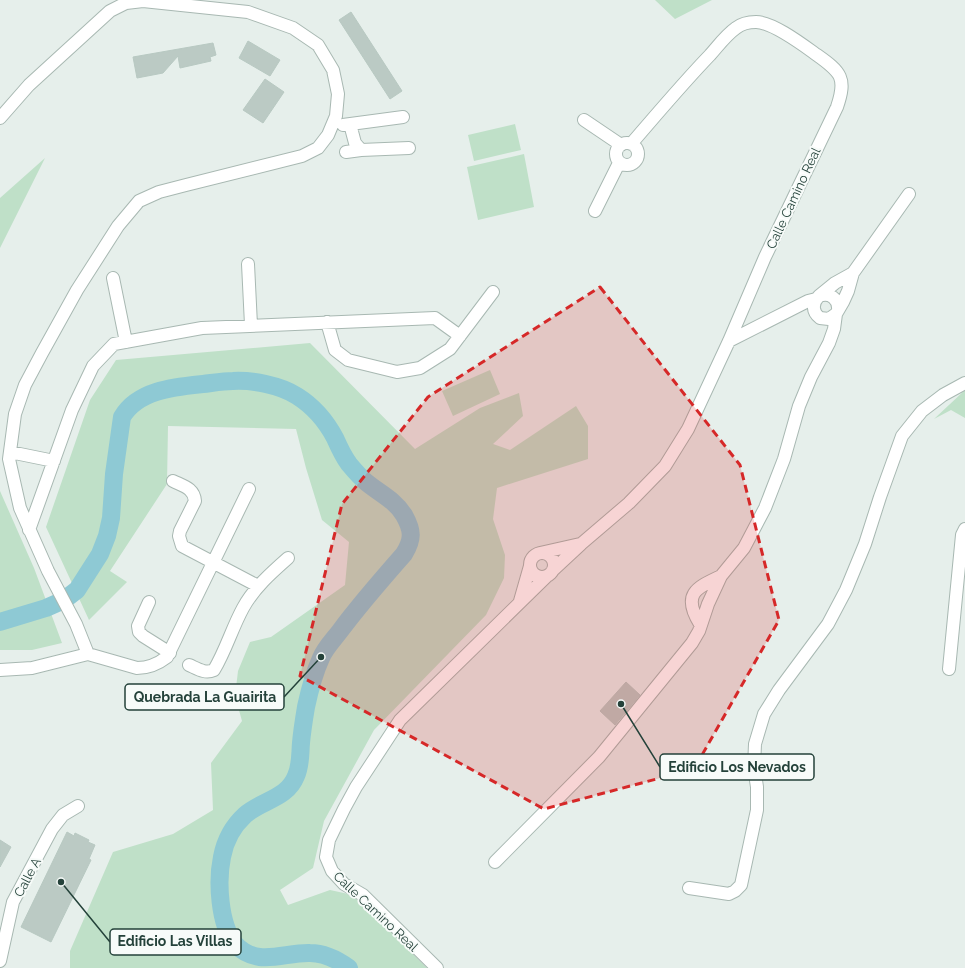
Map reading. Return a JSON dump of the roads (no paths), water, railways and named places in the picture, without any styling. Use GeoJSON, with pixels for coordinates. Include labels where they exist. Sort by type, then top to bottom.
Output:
{"type":"FeatureCollection","features":[{"type":"Feature","properties":{"kind":"street"},"geometry":{"type":"LineString","coordinates":[[0,118],[26,82],[110,10],[126,3],[143,1],[248,12],[293,28],[318,45],[333,70],[338,94],[336,116],[328,135],[318,148],[302,156],[159,192],[139,201],[118,226],[77,290],[25,386],[15,414],[9,459],[20,508],[48,571],[76,624],[88,654]]}},
{"type":"Feature","properties":{"kind":"street","name":"Calle Camino Real"},"geometry":{"type":"LineString","coordinates":[[437,968],[363,895],[344,884],[332,871],[326,857],[329,840],[344,809],[400,720],[550,573],[629,503],[665,466],[688,429],[729,341],[765,258],[836,107],[842,92],[842,80],[836,69],[792,38],[767,24],[757,22],[746,23],[735,28],[626,144]]}},
{"type":"Feature","properties":{"kind":"street"},"geometry":{"type":"LineString","coordinates":[[332,125],[404,117]]}},
{"type":"Feature","properties":{"kind":"street"},"geometry":{"type":"LineString","coordinates":[[584,120],[626,144],[635,146],[638,153],[637,160],[634,164],[626,166],[619,163],[616,156],[618,148],[626,144]]}},
{"type":"Feature","properties":{"kind":"street"},"geometry":{"type":"LineString","coordinates":[[350,124],[355,143],[361,150]]}},
{"type":"Feature","properties":{"kind":"street"},"geometry":{"type":"LineString","coordinates":[[346,152],[409,148]]}},
{"type":"Feature","properties":{"kind":"street"},"geometry":{"type":"LineString","coordinates":[[594,211],[619,163]]}},
{"type":"Feature","properties":{"kind":"street"},"geometry":{"type":"LineString","coordinates":[[792,309],[829,319],[837,312],[848,291],[853,273],[909,194]]}},
{"type":"Feature","properties":{"kind":"street"},"geometry":{"type":"LineString","coordinates":[[248,264],[252,326]]}},
{"type":"Feature","properties":{"kind":"street"},"geometry":{"type":"LineString","coordinates":[[829,343],[814,308],[818,298],[835,283],[853,273]]}},
{"type":"Feature","properties":{"kind":"street"},"geometry":{"type":"LineString","coordinates":[[114,278],[126,342]]}},
{"type":"Feature","properties":{"kind":"street"},"geometry":{"type":"LineString","coordinates":[[835,283],[848,291]]}},
{"type":"Feature","properties":{"kind":"street"},"geometry":{"type":"LineString","coordinates":[[328,322],[335,350],[348,360],[397,372],[420,368],[450,349],[493,292]]}},
{"type":"Feature","properties":{"kind":"street"},"geometry":{"type":"LineString","coordinates":[[494,862],[599,757],[687,650],[699,631],[700,624],[708,604],[721,576],[744,548],[765,508],[784,459],[799,406],[811,377],[829,343],[834,329],[837,302],[835,299],[827,295],[808,301],[729,341]]}},
{"type":"Feature","properties":{"kind":"street"},"geometry":{"type":"LineString","coordinates":[[30,530],[72,410],[93,366],[114,344],[202,328],[435,318],[460,336]]}},
{"type":"Feature","properties":{"kind":"street"},"geometry":{"type":"LineString","coordinates":[[689,888],[729,894],[741,885],[757,810],[757,787],[754,767],[755,744],[764,714],[779,690],[828,624],[846,590],[865,544],[902,436],[922,411],[943,395],[965,383]]}},
{"type":"Feature","properties":{"kind":"street"},"geometry":{"type":"LineString","coordinates":[[10,452],[54,461]]}},
{"type":"Feature","properties":{"kind":"street"},"geometry":{"type":"LineString","coordinates":[[173,481],[192,490],[195,497],[195,501],[180,531],[179,536],[184,548],[214,562],[258,586]]}},
{"type":"Feature","properties":{"kind":"street"},"geometry":{"type":"LineString","coordinates":[[0,670],[32,668],[88,654],[137,668],[146,668],[162,662],[170,653],[250,489]]}},
{"type":"Feature","properties":{"kind":"street"},"geometry":{"type":"LineString","coordinates":[[949,669],[962,535],[965,529]]}},
{"type":"Feature","properties":{"kind":"street","name":"Calle Camino Real"},"geometry":{"type":"LineString","coordinates":[[520,602],[531,560],[534,556],[581,544]]}},
{"type":"Feature","properties":{"kind":"street"},"geometry":{"type":"LineString","coordinates":[[530,566],[531,571],[541,578],[550,573],[554,565],[553,559],[544,553],[539,554]]}},
{"type":"Feature","properties":{"kind":"street"},"geometry":{"type":"LineString","coordinates":[[189,665],[201,671],[209,672],[214,670],[243,607],[258,586],[288,558]]}},
{"type":"Feature","properties":{"kind":"street"},"geometry":{"type":"LineString","coordinates":[[700,624],[692,608],[693,596],[697,589],[703,584],[721,576]]}},
{"type":"Feature","properties":{"kind":"street"},"geometry":{"type":"LineString","coordinates":[[149,602],[138,626],[139,632],[170,653]]}},
{"type":"Feature","properties":{"kind":"street","name":"Calle A"},"geometry":{"type":"LineString","coordinates":[[0,961],[14,902],[52,829],[63,815],[78,806]]}},
{"type":"Feature","properties":{"kind":"waterway"},"geometry":{"type":"LineString","coordinates":[[0,622],[46,608],[64,600],[77,590],[100,554],[107,536],[111,518],[114,474],[122,417],[137,401],[147,395],[169,389],[221,382],[241,381],[266,384],[290,392],[314,409],[328,426],[345,458],[353,469],[366,482],[396,505],[404,515],[411,535],[409,544],[404,554],[355,611],[323,654],[314,676],[306,707],[298,772],[287,790],[245,815],[233,829],[223,851],[220,867],[220,890],[223,914],[230,936],[235,944],[243,951],[262,957],[315,953],[331,958],[349,968]]}},
{"type":"Feature","properties":{"kind":"place","name":"Quebrada La Guairita"},"geometry":{"type":"Point","coordinates":[321,657]}},
{"type":"Feature","properties":{"kind":"place","name":"Edificio Los Nevados"},"geometry":{"type":"Point","coordinates":[621,704]}},
{"type":"Feature","properties":{"kind":"place","name":"Edificio Las Villas"},"geometry":{"type":"Point","coordinates":[61,882]}}]}
